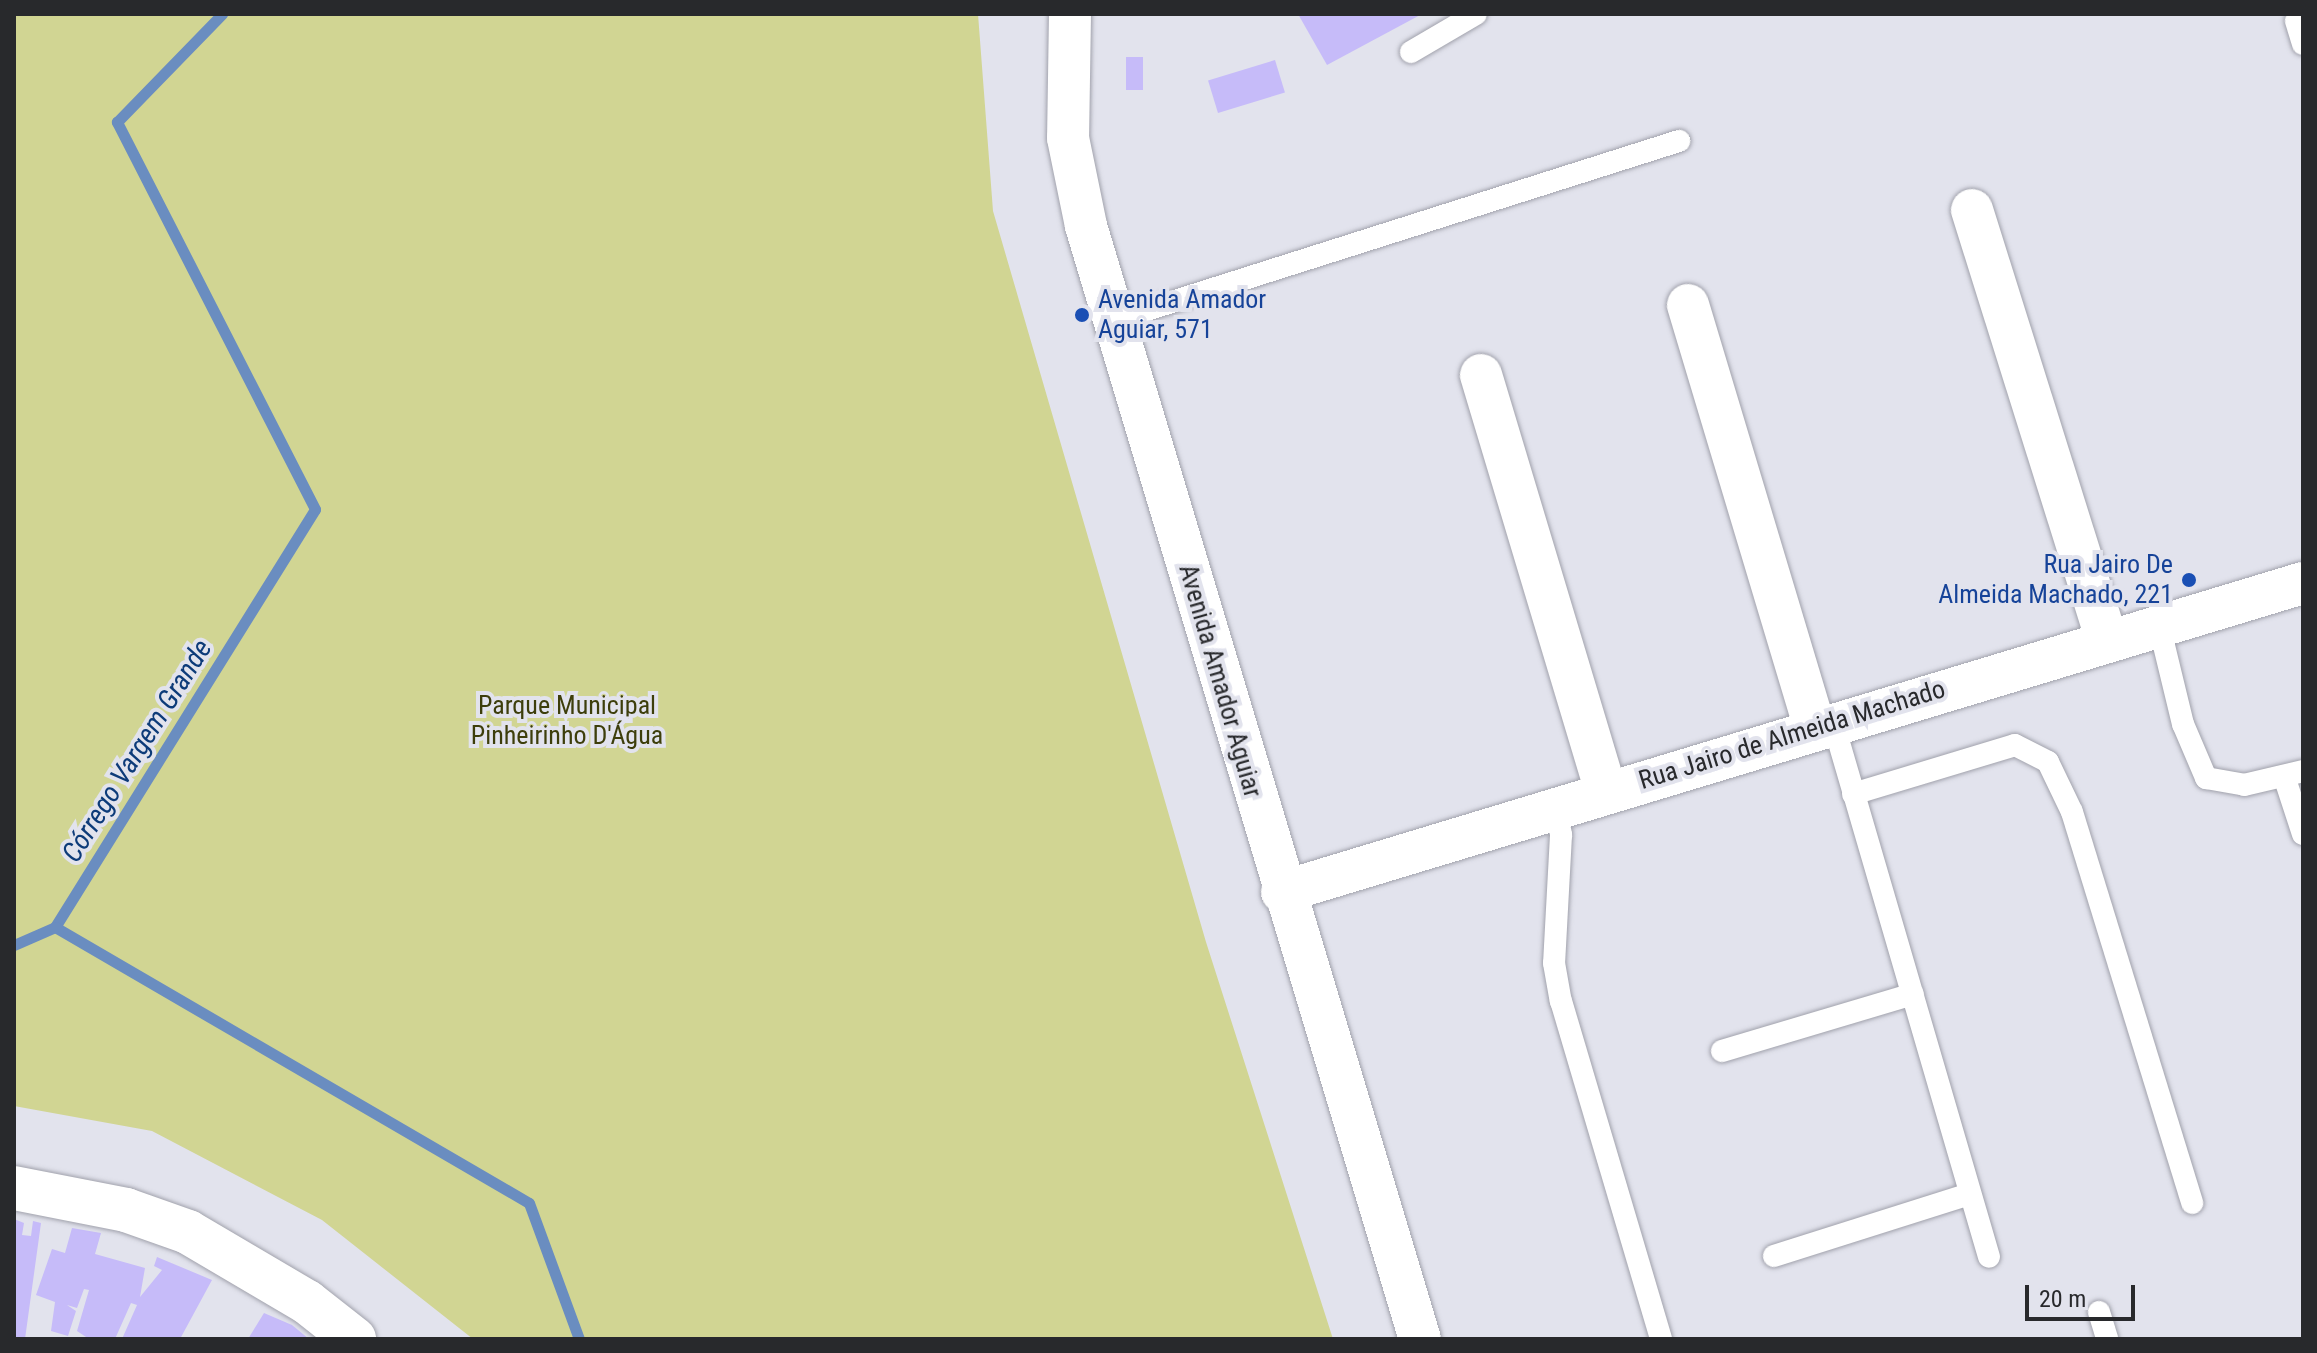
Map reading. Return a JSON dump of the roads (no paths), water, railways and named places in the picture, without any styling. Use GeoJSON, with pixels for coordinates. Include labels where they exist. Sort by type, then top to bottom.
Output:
{"type":"FeatureCollection","features":[{"type":"Feature","properties":{"kind":"main road"},"geometry":{"type":"LineString","coordinates":[[14,1188],[126,1210],[188,1232],[307,1302],[354,1339]]}},
{"type":"Feature","properties":{"kind":"street","name":"Avenida Amador Aguiar"},"geometry":{"type":"LineString","coordinates":[[1070,14],[1068,138],[1115,320],[1282,892],[1420,1339]]}},
{"type":"Feature","properties":{"kind":"street"},"geometry":{"type":"LineString","coordinates":[[1972,210],[2106,638]]}},
{"type":"Feature","properties":{"kind":"street"},"geometry":{"type":"LineString","coordinates":[[1688,305],[1824,725]]}},
{"type":"Feature","properties":{"kind":"street"},"geometry":{"type":"LineString","coordinates":[[1481,375],[1606,792]]}},
{"type":"Feature","properties":{"kind":"street","name":"Rua Jairo de Almeida Machado"},"geometry":{"type":"LineString","coordinates":[[1282,892],[2106,638],[2303,583]]}},
{"type":"Feature","properties":{"kind":"lane"},"geometry":{"type":"LineString","coordinates":[[1411,52],[1476,14]]}},
{"type":"Feature","properties":{"kind":"lane"},"geometry":{"type":"LineString","coordinates":[[2296,21],[2303,44]]}},
{"type":"Feature","properties":{"kind":"lane"},"geometry":{"type":"LineString","coordinates":[[1115,320],[1679,141]]}},
{"type":"Feature","properties":{"kind":"lane"},"geometry":{"type":"LineString","coordinates":[[2159,625],[2183,724],[2206,778],[2244,785],[2294,773],[2303,834]]}},
{"type":"Feature","properties":{"kind":"lane"},"geometry":{"type":"LineString","coordinates":[[1824,725],[1853,794],[1989,1257]]}},
{"type":"Feature","properties":{"kind":"lane"},"geometry":{"type":"LineString","coordinates":[[1853,794],[2015,745],[2048,762],[2072,812],[2192,1203]]}},
{"type":"Feature","properties":{"kind":"lane"},"geometry":{"type":"LineString","coordinates":[[1555,808],[1556,976],[1661,1339]]}},
{"type":"Feature","properties":{"kind":"lane"},"geometry":{"type":"LineString","coordinates":[[1722,1051],[1913,994]]}},
{"type":"Feature","properties":{"kind":"lane"},"geometry":{"type":"LineString","coordinates":[[1774,1256],[1969,1194]]}},
{"type":"Feature","properties":{"kind":"lane"},"geometry":{"type":"LineString","coordinates":[[2099,1312],[2107,1339]]}},
{"type":"Feature","properties":{"kind":"waterway","name":"Córrego Vargem Grande"},"geometry":{"type":"LineString","coordinates":[[55,927],[315,509],[117,122],[222,14]]}},
{"type":"Feature","properties":{"kind":"waterway","name":"Córrego Vargem Grande"},"geometry":{"type":"LineString","coordinates":[[55,927],[529,1203],[579,1339]]}},
{"type":"Feature","properties":{"kind":"waterway"},"geometry":{"type":"LineString","coordinates":[[14,945],[55,927]]}},
{"type":"Feature","properties":{"kind":"place","name":"Avenida Amador Aguiar, 571"},"geometry":{"type":"Point","coordinates":[1082,315]}},
{"type":"Feature","properties":{"kind":"place","name":"Rua Jairo De Almeida Machado, 221"},"geometry":{"type":"Point","coordinates":[2189,580]}},
{"type":"Feature","properties":{"kind":"park label","name":"Parque Municipal Pinheirinho D'Água"},"geometry":{"type":"Point","coordinates":[567,721]}}]}
